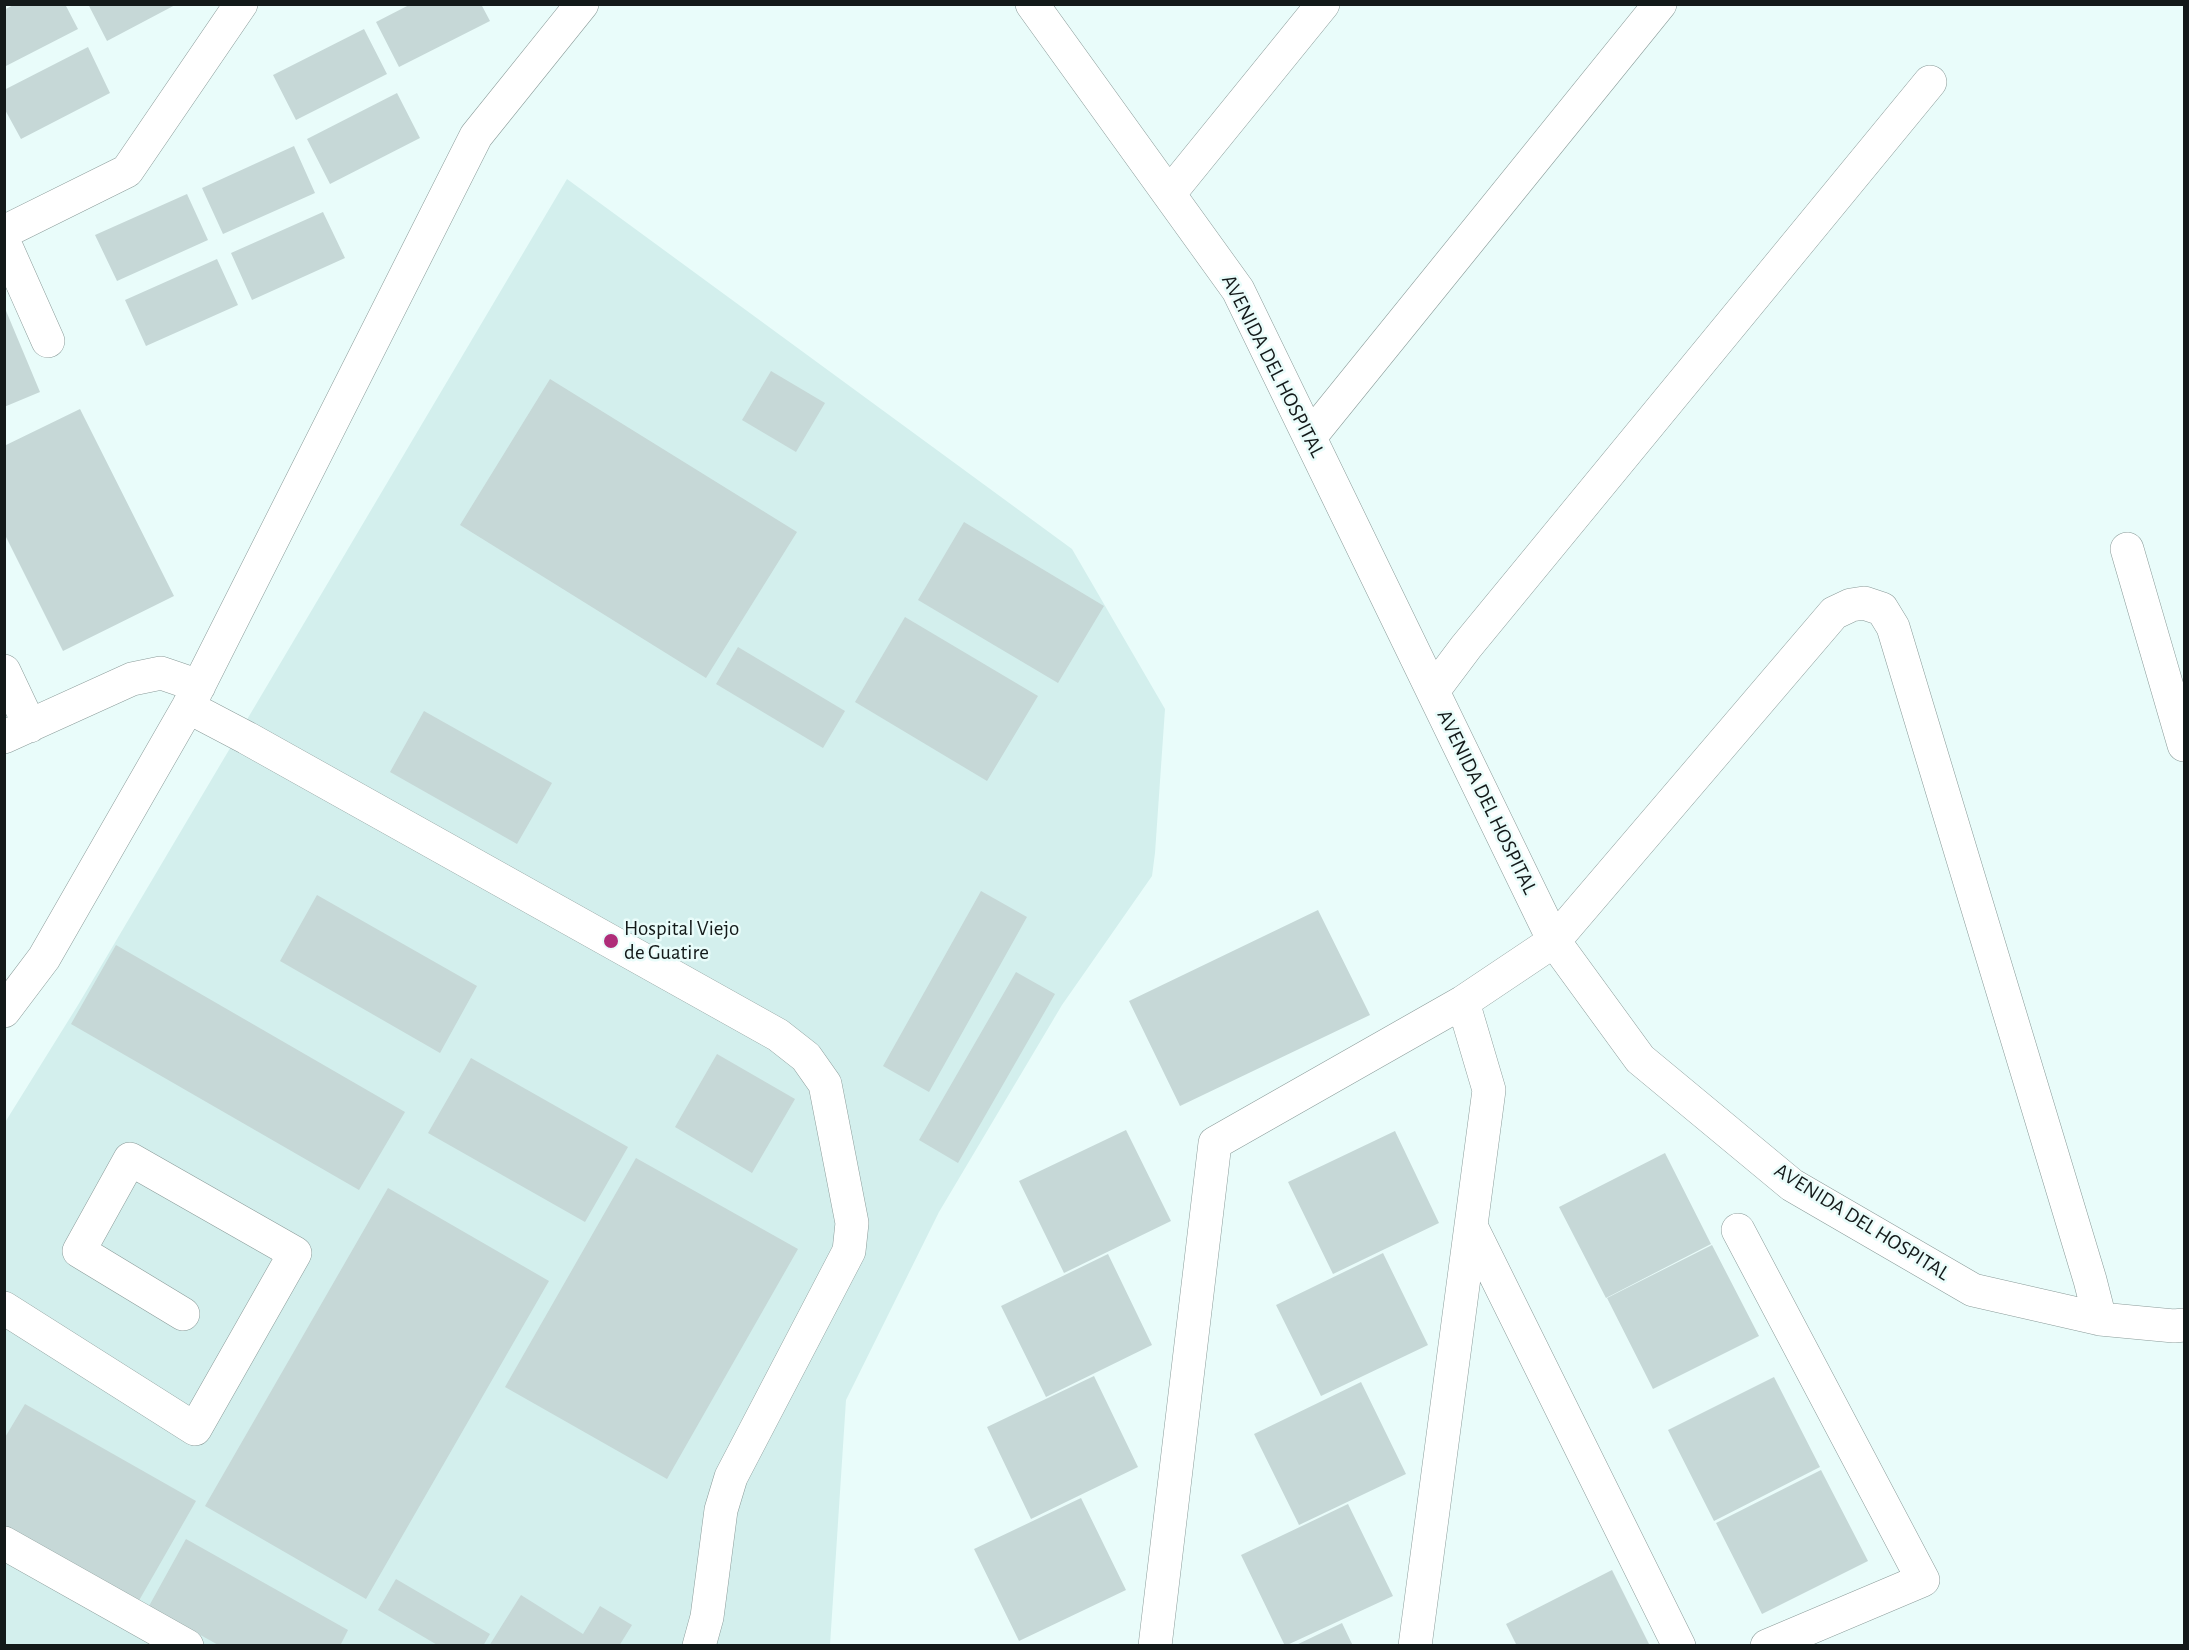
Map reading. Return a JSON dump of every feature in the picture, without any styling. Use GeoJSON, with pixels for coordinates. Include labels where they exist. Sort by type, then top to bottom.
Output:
{"type":"FeatureCollection","features":[{"type":"Feature","properties":{"kind":"street"},"geometry":{"type":"LineString","coordinates":[[4,232],[127,171],[242,4]]}},
{"type":"Feature","properties":{"kind":"street"},"geometry":{"type":"LineString","coordinates":[[4,1011],[44,958],[193,697],[476,135],[582,4]]}},
{"type":"Feature","properties":{"kind":"street","name":"AVENIDA DEL HOSPITAL"},"geometry":{"type":"LineString","coordinates":[[1032,4],[1238,290],[1554,941],[1640,1059],[1792,1185],[1973,1290],[2100,1319],[2174,1326],[2184,1324]]}},
{"type":"Feature","properties":{"kind":"street"},"geometry":{"type":"LineString","coordinates":[[1169,194],[1323,4]]}},
{"type":"Feature","properties":{"kind":"street"},"geometry":{"type":"LineString","coordinates":[[1310,437],[1660,4]]}},
{"type":"Feature","properties":{"kind":"street"},"geometry":{"type":"LineString","coordinates":[[1433,691],[1466,647],[1930,82]]}},
{"type":"Feature","properties":{"kind":"street"},"geometry":{"type":"LineString","coordinates":[[4,242],[48,341]]}},
{"type":"Feature","properties":{"kind":"street"},"geometry":{"type":"LineString","coordinates":[[2127,549],[2184,745]]}},
{"type":"Feature","properties":{"kind":"street"},"geometry":{"type":"LineString","coordinates":[[1155,1646],[1215,1143],[1463,1002],[1554,941],[1834,613],[1851,605],[1864,603],[1882,609],[1893,627],[2100,1319]]}},
{"type":"Feature","properties":{"kind":"street"},"geometry":{"type":"LineString","coordinates":[[4,671],[17,732],[132,679],[161,673],[247,738],[778,1035],[806,1057],[825,1084],[852,1223],[849,1251],[731,1477],[721,1510],[707,1617],[699,1646]]}},
{"type":"Feature","properties":{"kind":"street"},"geometry":{"type":"LineString","coordinates":[[1415,1646],[1489,1090],[1463,1002]]}},
{"type":"Feature","properties":{"kind":"street"},"geometry":{"type":"LineString","coordinates":[[4,1308],[195,1429],[295,1253],[130,1159],[79,1251],[183,1314]]}},
{"type":"Feature","properties":{"kind":"street"},"geometry":{"type":"LineString","coordinates":[[1471,1226],[1679,1646]]}},
{"type":"Feature","properties":{"kind":"street"},"geometry":{"type":"LineString","coordinates":[[1738,1230],[1923,1580],[1767,1646]]}},
{"type":"Feature","properties":{"kind":"street"},"geometry":{"type":"LineString","coordinates":[[4,1543],[187,1646]]}},
{"type":"Feature","properties":{"kind":"shaded area","name":"Hospital Viejo de Guatire"},"geometry":{"type":"Polygon","coordinates":[[[567,179],[1072,549],[1165,709],[1152,876],[1062,1005],[939,1212],[846,1400],[830,1645],[5,1645],[4,1124],[78,1005],[567,179]]]}},
{"type":"Feature","properties":{"kind":"building"},"geometry":{"type":"Polygon","coordinates":[[[15,4],[65,4],[78,29],[4,67],[4,10],[15,4]]]}},
{"type":"Feature","properties":{"kind":"building"},"geometry":{"type":"Polygon","coordinates":[[[88,4],[177,4],[107,41],[88,4]]]}},
{"type":"Feature","properties":{"kind":"building"},"geometry":{"type":"Polygon","coordinates":[[[411,4],[481,4],[490,21],[399,67],[376,22],[411,4]]]}},
{"type":"Feature","properties":{"kind":"building"},"geometry":{"type":"Polygon","coordinates":[[[364,29],[387,74],[296,120],[273,75],[364,29]]]}},
{"type":"Feature","properties":{"kind":"building"},"geometry":{"type":"Polygon","coordinates":[[[88,47],[110,93],[21,139],[4,108],[4,90],[88,47]]]}},
{"type":"Feature","properties":{"kind":"building"},"geometry":{"type":"Polygon","coordinates":[[[397,93],[420,138],[330,184],[307,139],[397,93]]]}},
{"type":"Feature","properties":{"kind":"building"},"geometry":{"type":"Polygon","coordinates":[[[294,146],[315,193],[223,234],[202,188],[294,146]]]}},
{"type":"Feature","properties":{"kind":"building"},"geometry":{"type":"Polygon","coordinates":[[[187,194],[208,240],[117,281],[95,235],[187,194]]]}},
{"type":"Feature","properties":{"kind":"building"},"geometry":{"type":"Polygon","coordinates":[[[323,212],[345,258],[252,300],[231,253],[323,212]]]}},
{"type":"Feature","properties":{"kind":"building"},"geometry":{"type":"Polygon","coordinates":[[[217,259],[238,305],[146,346],[125,300],[217,259]]]}},
{"type":"Feature","properties":{"kind":"building"},"geometry":{"type":"Polygon","coordinates":[[[4,306],[40,392],[4,407],[4,306]]]}},
{"type":"Feature","properties":{"kind":"building"},"geometry":{"type":"Polygon","coordinates":[[[771,371],[825,403],[796,452],[742,420],[771,371]]]}},
{"type":"Feature","properties":{"kind":"building"},"geometry":{"type":"Polygon","coordinates":[[[550,379],[797,532],[706,678],[460,525],[550,379]]]}},
{"type":"Feature","properties":{"kind":"building"},"geometry":{"type":"Polygon","coordinates":[[[80,409],[174,596],[63,651],[4,533],[4,446],[80,409]]]}},
{"type":"Feature","properties":{"kind":"building"},"geometry":{"type":"Polygon","coordinates":[[[964,522],[1104,606],[1058,683],[918,600],[964,522]]]}},
{"type":"Feature","properties":{"kind":"building"},"geometry":{"type":"Polygon","coordinates":[[[905,617],[1038,696],[987,781],[855,702],[905,617]]]}},
{"type":"Feature","properties":{"kind":"building"},"geometry":{"type":"Polygon","coordinates":[[[738,647],[845,711],[823,748],[716,684],[738,647]]]}},
{"type":"Feature","properties":{"kind":"building"},"geometry":{"type":"Polygon","coordinates":[[[424,711],[552,783],[517,844],[390,772],[424,711]]]}},
{"type":"Feature","properties":{"kind":"building"},"geometry":{"type":"Polygon","coordinates":[[[981,891],[1027,917],[929,1092],[883,1066],[981,891]]]}},
{"type":"Feature","properties":{"kind":"building"},"geometry":{"type":"Polygon","coordinates":[[[317,895],[477,986],[440,1053],[280,961],[317,895]]]}},
{"type":"Feature","properties":{"kind":"building"},"geometry":{"type":"Polygon","coordinates":[[[1318,910],[1370,1015],[1180,1106],[1129,1001],[1318,910]]]}},
{"type":"Feature","properties":{"kind":"building"},"geometry":{"type":"Polygon","coordinates":[[[116,945],[405,1112],[359,1190],[71,1024],[116,945]]]}},
{"type":"Feature","properties":{"kind":"building"},"geometry":{"type":"Polygon","coordinates":[[[1016,972],[1055,994],[958,1163],[919,1140],[1016,972]]]}},
{"type":"Feature","properties":{"kind":"building"},"geometry":{"type":"Polygon","coordinates":[[[717,1054],[795,1099],[752,1173],[675,1127],[717,1054]]]}},
{"type":"Feature","properties":{"kind":"building"},"geometry":{"type":"Polygon","coordinates":[[[471,1058],[628,1147],[585,1222],[428,1133],[471,1058]]]}},
{"type":"Feature","properties":{"kind":"building"},"geometry":{"type":"Polygon","coordinates":[[[1126,1130],[1171,1221],[1064,1273],[1019,1181],[1126,1130]]]}},
{"type":"Feature","properties":{"kind":"building"},"geometry":{"type":"Polygon","coordinates":[[[1395,1131],[1439,1223],[1333,1274],[1288,1182],[1395,1131]]]}},
{"type":"Feature","properties":{"kind":"building"},"geometry":{"type":"Polygon","coordinates":[[[1665,1153],[1711,1244],[1606,1298],[1559,1207],[1665,1153]]]}},
{"type":"Feature","properties":{"kind":"building"},"geometry":{"type":"Polygon","coordinates":[[[636,1158],[798,1249],[667,1479],[505,1387],[636,1158]]]}},
{"type":"Feature","properties":{"kind":"building"},"geometry":{"type":"Polygon","coordinates":[[[388,1188],[549,1281],[366,1599],[205,1506],[388,1188]]]}},
{"type":"Feature","properties":{"kind":"building"},"geometry":{"type":"Polygon","coordinates":[[[1712,1245],[1759,1336],[1653,1389],[1607,1298],[1712,1245]]]}},
{"type":"Feature","properties":{"kind":"building"},"geometry":{"type":"Polygon","coordinates":[[[1383,1253],[1428,1345],[1321,1396],[1276,1305],[1383,1253]]]}},
{"type":"Feature","properties":{"kind":"building"},"geometry":{"type":"Polygon","coordinates":[[[1108,1254],[1152,1345],[1046,1397],[1001,1306],[1108,1254]]]}},
{"type":"Feature","properties":{"kind":"building"},"geometry":{"type":"Polygon","coordinates":[[[1094,1376],[1138,1467],[1031,1519],[987,1427],[1094,1376]]]}},
{"type":"Feature","properties":{"kind":"building"},"geometry":{"type":"Polygon","coordinates":[[[1774,1377],[1820,1467],[1714,1521],[1668,1430],[1774,1377]]]}},
{"type":"Feature","properties":{"kind":"building"},"geometry":{"type":"Polygon","coordinates":[[[1361,1382],[1406,1474],[1299,1525],[1254,1434],[1361,1382]]]}},
{"type":"Feature","properties":{"kind":"building"},"geometry":{"type":"Polygon","coordinates":[[[25,1404],[196,1501],[137,1604],[4,1529],[4,1439],[25,1404]]]}},
{"type":"Feature","properties":{"kind":"building"},"geometry":{"type":"Polygon","coordinates":[[[1821,1470],[1868,1561],[1762,1614],[1716,1523],[1821,1470]]]}},
{"type":"Feature","properties":{"kind":"building"},"geometry":{"type":"Polygon","coordinates":[[[1081,1498],[1126,1590],[1019,1641],[974,1549],[1081,1498]]]}},
{"type":"Feature","properties":{"kind":"building"},"geometry":{"type":"Polygon","coordinates":[[[1348,1504],[1393,1596],[1285,1646],[1241,1555],[1348,1504]]]}},
{"type":"Feature","properties":{"kind":"building"},"geometry":{"type":"Polygon","coordinates":[[[186,1539],[348,1630],[340,1646],[220,1646],[149,1606],[186,1539]]]}},
{"type":"Feature","properties":{"kind":"building"},"geometry":{"type":"Polygon","coordinates":[[[1612,1570],[1650,1646],[1517,1646],[1506,1624],[1612,1570]]]}},
{"type":"Feature","properties":{"kind":"building"},"geometry":{"type":"Polygon","coordinates":[[[396,1579],[490,1634],[483,1646],[439,1646],[378,1610],[396,1579]]]}},
{"type":"Feature","properties":{"kind":"building"},"geometry":{"type":"Polygon","coordinates":[[[521,1595],[583,1634],[600,1606],[632,1625],[619,1646],[489,1646],[521,1595]]]}},
{"type":"Feature","properties":{"kind":"building"},"geometry":{"type":"Polygon","coordinates":[[[1342,1623],[1353,1646],[1294,1646],[1342,1623]]]}},
{"type":"Feature","properties":{"kind":"place","name":"Hospital Viejo de Guatire"},"geometry":{"type":"Point","coordinates":[611,941]}}]}
